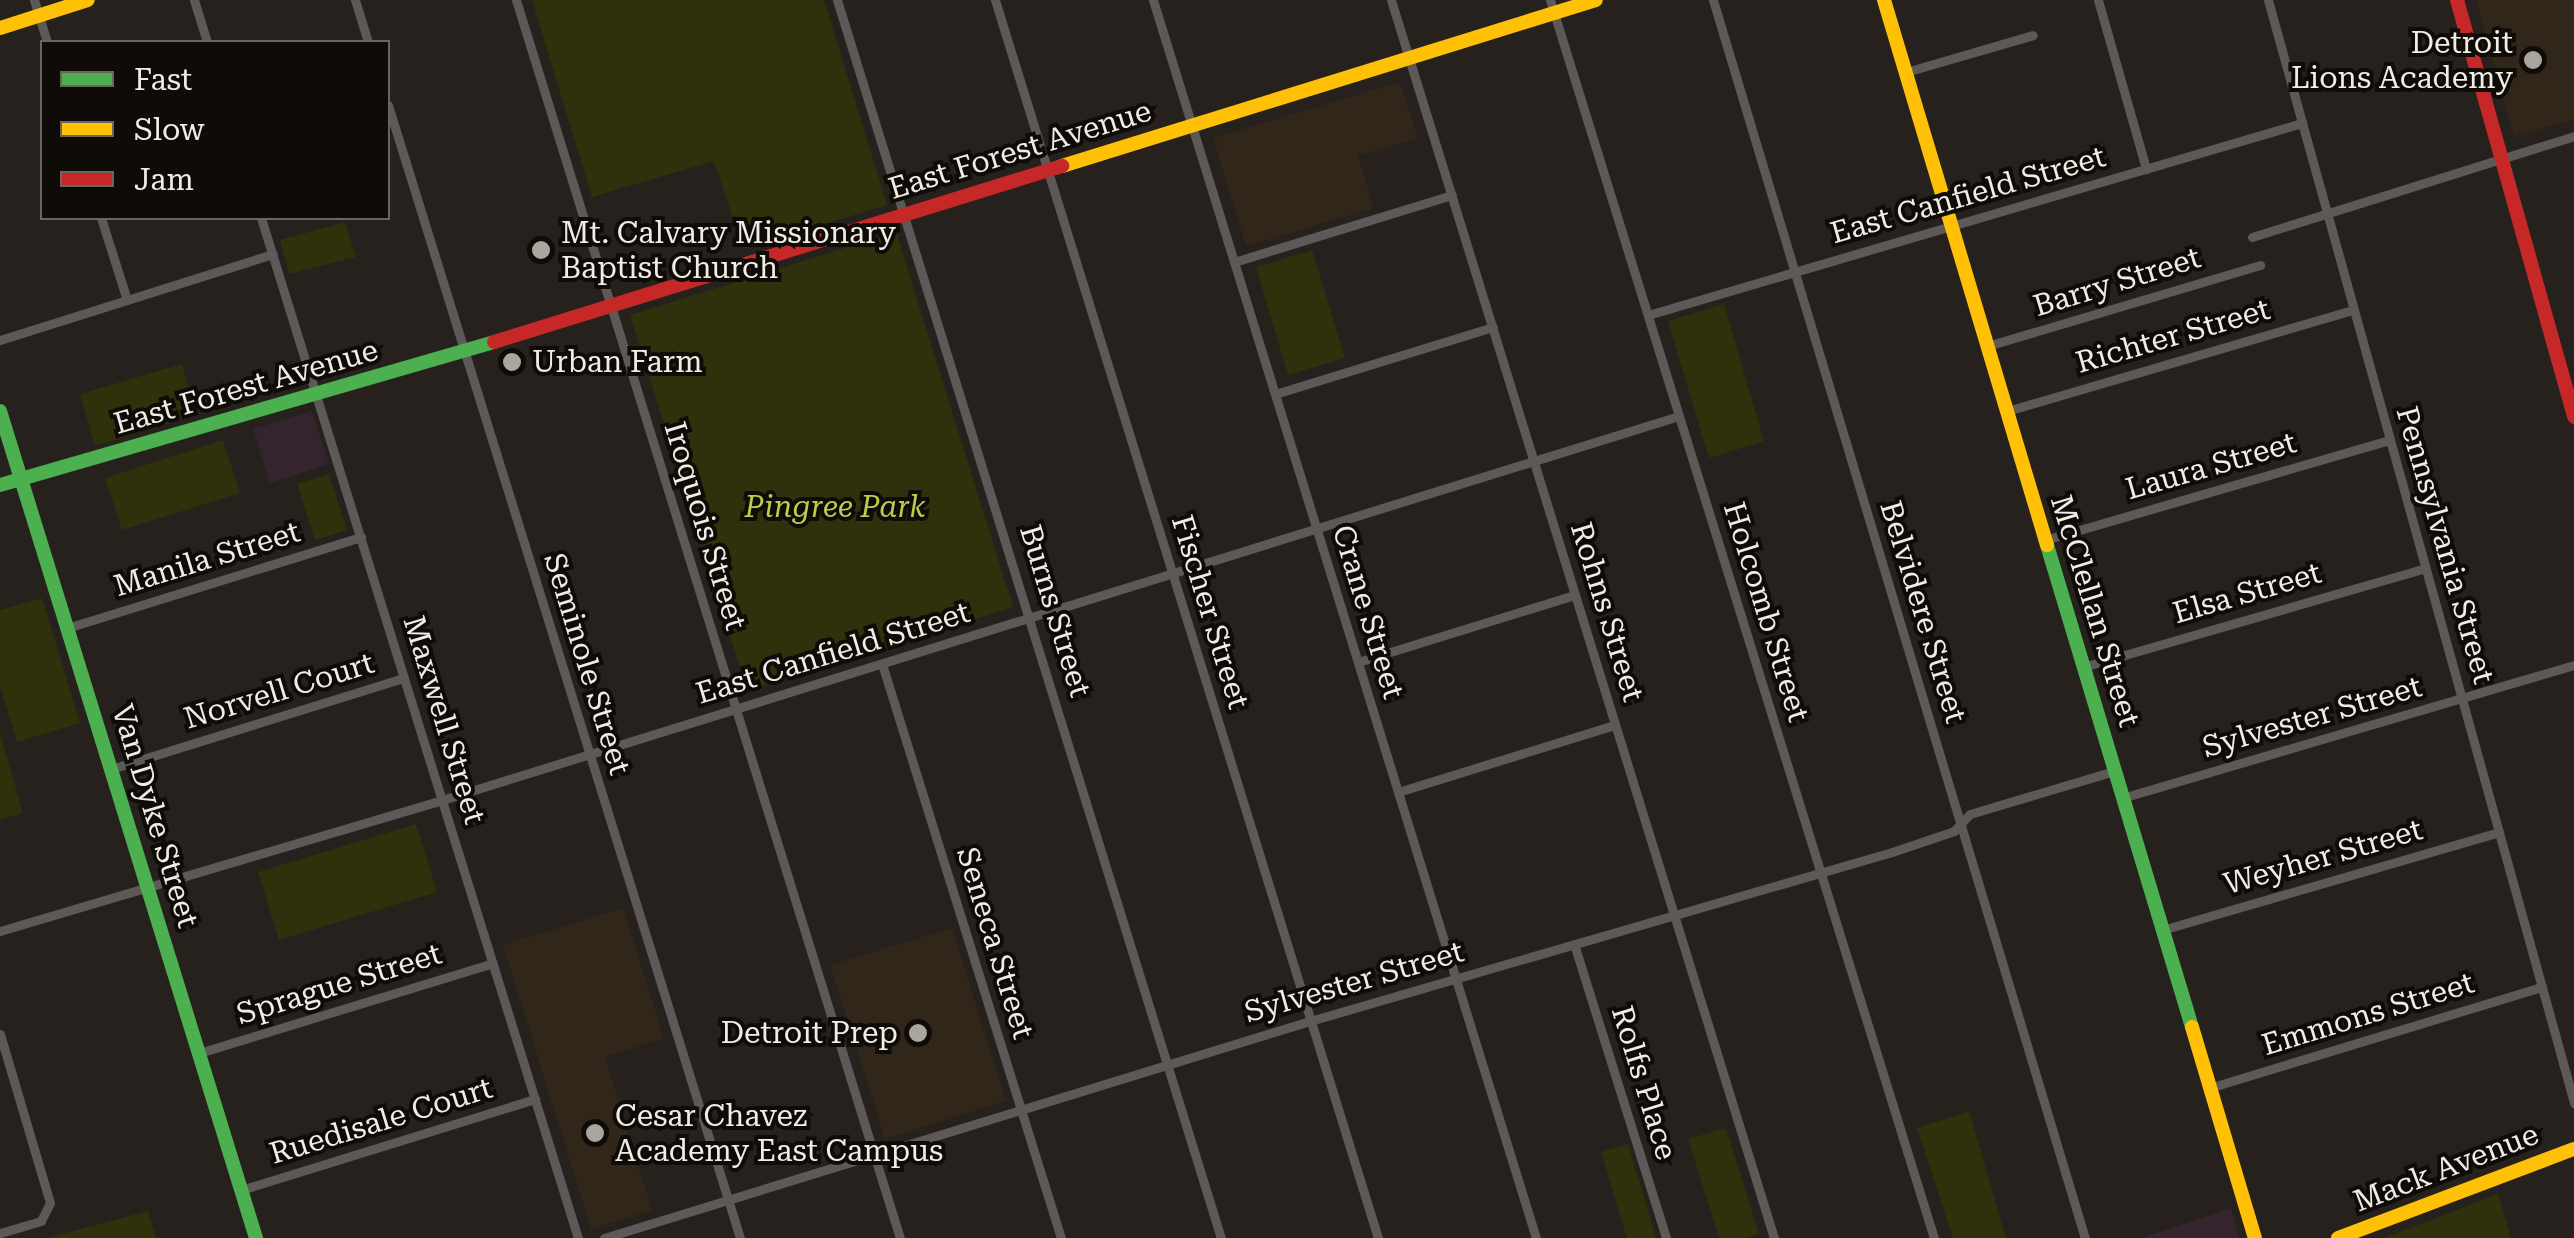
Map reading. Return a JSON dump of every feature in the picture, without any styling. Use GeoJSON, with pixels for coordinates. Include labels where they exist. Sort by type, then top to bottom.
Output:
{"type":"FeatureCollection","features":[{"type":"Feature","properties":{"kind":"main road"},"geometry":{"type":"LineString","coordinates":[[0,28],[88,0]]}},
{"type":"Feature","properties":{"kind":"main road","name":"East Forest Avenue"},"geometry":{"type":"LineString","coordinates":[[0,485],[22,482],[317,396],[1048,171],[1409,58],[1552,6],[1596,0]]}},
{"type":"Feature","properties":{"kind":"main road","name":"McClellan Street"},"geometry":{"type":"LineString","coordinates":[[1884,0],[2254,1238]]}},
{"type":"Feature","properties":{"kind":"main road"},"geometry":{"type":"LineString","coordinates":[[2457,0],[2574,417]]}},
{"type":"Feature","properties":{"kind":"main road","name":"Van Dyke Street"},"geometry":{"type":"LineString","coordinates":[[0,411],[256,1238]]}},
{"type":"Feature","properties":{"kind":"main road","name":"Mack Avenue"},"geometry":{"type":"LineString","coordinates":[[2338,1238],[2574,1149]]}},
{"type":"Feature","properties":{"kind":"street"},"geometry":{"type":"LineString","coordinates":[[34,0],[46,40]]}},
{"type":"Feature","properties":{"kind":"street"},"geometry":{"type":"LineString","coordinates":[[194,0],[206,40]]}},
{"type":"Feature","properties":{"kind":"street"},"geometry":{"type":"LineString","coordinates":[[355,0],[367,40]]}},
{"type":"Feature","properties":{"kind":"street","name":"Iroquois Street"},"geometry":{"type":"LineString","coordinates":[[516,0],[900,1238]]}},
{"type":"Feature","properties":{"kind":"street","name":"Burns Street"},"geometry":{"type":"LineString","coordinates":[[837,0],[1222,1238]]}},
{"type":"Feature","properties":{"kind":"street","name":"Fischer Street"},"geometry":{"type":"LineString","coordinates":[[994,0],[1378,1238]]}},
{"type":"Feature","properties":{"kind":"street","name":"Crane Street"},"geometry":{"type":"LineString","coordinates":[[1153,0],[1536,1238]]}},
{"type":"Feature","properties":{"kind":"street","name":"Rohns Street"},"geometry":{"type":"LineString","coordinates":[[1392,0],[1774,1238]]}},
{"type":"Feature","properties":{"kind":"street","name":"Belvidere Street"},"geometry":{"type":"LineString","coordinates":[[1713,0],[2086,1238]]}},
{"type":"Feature","properties":{"kind":"street"},"geometry":{"type":"LineString","coordinates":[[2098,0],[2146,169]]}},
{"type":"Feature","properties":{"kind":"street","name":"Pennsylvania Street"},"geometry":{"type":"LineString","coordinates":[[2268,0],[2574,1103]]}},
{"type":"Feature","properties":{"kind":"street","name":"Holcomb Street"},"geometry":{"type":"LineString","coordinates":[[1552,6],[1934,1238]]}},
{"type":"Feature","properties":{"kind":"street"},"geometry":{"type":"LineString","coordinates":[[1906,72],[2033,35]]}},
{"type":"Feature","properties":{"kind":"street","name":"Seminole Street"},"geometry":{"type":"LineString","coordinates":[[390,111],[740,1238]]}},
{"type":"Feature","properties":{"kind":"street","name":"East Canfield Street"},"geometry":{"type":"LineString","coordinates":[[1648,315],[2302,124]]}},
{"type":"Feature","properties":{"kind":"street"},"geometry":{"type":"LineString","coordinates":[[2252,237],[2574,136]]}},
{"type":"Feature","properties":{"kind":"street"},"geometry":{"type":"LineString","coordinates":[[1234,262],[1452,194]]}},
{"type":"Feature","properties":{"kind":"street"},"geometry":{"type":"LineString","coordinates":[[102,220],[126,300]]}},
{"type":"Feature","properties":{"kind":"street","name":"Maxwell Street"},"geometry":{"type":"LineString","coordinates":[[262,220],[578,1238]]}},
{"type":"Feature","properties":{"kind":"street"},"geometry":{"type":"LineString","coordinates":[[0,340],[273,254]]}},
{"type":"Feature","properties":{"kind":"street","name":"Barry Street"},"geometry":{"type":"LineString","coordinates":[[1988,346],[2260,265]]}},
{"type":"Feature","properties":{"kind":"street","name":"Richter Street"},"geometry":{"type":"LineString","coordinates":[[2006,411],[2354,310]]}},
{"type":"Feature","properties":{"kind":"street"},"geometry":{"type":"LineString","coordinates":[[1275,394],[1493,327]]}},
{"type":"Feature","properties":{"kind":"street","name":"East Canfield Street"},"geometry":{"type":"LineString","coordinates":[[0,931],[148,890],[589,755],[1679,416]]}},
{"type":"Feature","properties":{"kind":"street","name":"Laura Street"},"geometry":{"type":"LineString","coordinates":[[2045,540],[2390,440]]}},
{"type":"Feature","properties":{"kind":"street","name":"Manila Street"},"geometry":{"type":"LineString","coordinates":[[67,628],[361,538]]}},
{"type":"Feature","properties":{"kind":"street","name":"Elsa Street"},"geometry":{"type":"LineString","coordinates":[[2083,667],[2426,568]]}},
{"type":"Feature","properties":{"kind":"street"},"geometry":{"type":"LineString","coordinates":[[1358,662],[1575,595]]}},
{"type":"Feature","properties":{"kind":"street","name":"Seneca Street"},"geometry":{"type":"LineString","coordinates":[[882,664],[1061,1238]]}},
{"type":"Feature","properties":{"kind":"street","name":"Sylvester Street"},"geometry":{"type":"LineString","coordinates":[[2122,798],[2574,665]]}},
{"type":"Feature","properties":{"kind":"street","name":"Norvell Court"},"geometry":{"type":"LineString","coordinates":[[111,769],[404,678]]}},
{"type":"Feature","properties":{"kind":"street"},"geometry":{"type":"LineString","coordinates":[[1398,792],[1616,725]]}},
{"type":"Feature","properties":{"kind":"street","name":"Sylvester Street"},"geometry":{"type":"LineString","coordinates":[[604,1238],[1310,1021],[1948,833],[1970,814],[2114,771]]}},
{"type":"Feature","properties":{"kind":"street","name":"Weyher Street"},"geometry":{"type":"LineString","coordinates":[[2162,930],[2499,832]]}},
{"type":"Feature","properties":{"kind":"street","name":"Rolfs Place"},"geometry":{"type":"LineString","coordinates":[[1574,944],[1666,1238]]}},
{"type":"Feature","properties":{"kind":"street","name":"Sprague Street"},"geometry":{"type":"LineString","coordinates":[[199,1053],[493,963]]}},
{"type":"Feature","properties":{"kind":"street","name":"Emmons Street"},"geometry":{"type":"LineString","coordinates":[[2209,1088],[2542,987]]}},
{"type":"Feature","properties":{"kind":"street"},"geometry":{"type":"LineString","coordinates":[[0,1034],[50,1212],[42,1221],[0,1232]]}},
{"type":"Feature","properties":{"kind":"street","name":"Ruedisale Court"},"geometry":{"type":"LineString","coordinates":[[242,1190],[535,1099]]}},
{"type":"Feature","properties":{"kind":"shaded area","name":"Detroit Lions Academy"},"geometry":{"type":"Polygon","coordinates":[[[2476,0],[2574,0],[2574,120],[2514,136],[2476,0]]]}},
{"type":"Feature","properties":{"kind":"shaded area"},"geometry":{"type":"Polygon","coordinates":[[[1400,82],[1418,138],[1358,156],[1374,208],[1246,246],[1213,138],[1400,82]]]}},
{"type":"Feature","properties":{"kind":"shaded area"},"geometry":{"type":"Polygon","coordinates":[[[312,411],[329,464],[270,483],[253,429],[312,411]]]}},
{"type":"Feature","properties":{"kind":"shaded area","name":"Cesar Chavez Academy East Campus"},"geometry":{"type":"Polygon","coordinates":[[[623,908],[664,1038],[605,1057],[652,1210],[591,1229],[503,945],[623,908]]]}},
{"type":"Feature","properties":{"kind":"shaded area","name":"Detroit Prep"},"geometry":{"type":"Polygon","coordinates":[[[952,928],[1006,1101],[885,1139],[830,965],[952,928]]]}},
{"type":"Feature","properties":{"kind":"shaded area"},"geometry":{"type":"Polygon","coordinates":[[[2231,1208],[2239,1238],[2141,1238],[2231,1208]]]}},
{"type":"Feature","properties":{"kind":"green space"},"geometry":{"type":"Polygon","coordinates":[[[532,0],[824,0],[887,205],[743,249],[714,161],[592,197],[532,0]]]}},
{"type":"Feature","properties":{"kind":"green space"},"geometry":{"type":"Polygon","coordinates":[[[345,222],[356,257],[289,274],[280,240],[345,222]]]}},
{"type":"Feature","properties":{"kind":"green space","name":"Pingree Park"},"geometry":{"type":"Polygon","coordinates":[[[896,232],[1013,607],[747,691],[630,315],[896,232]]]}},
{"type":"Feature","properties":{"kind":"green space"},"geometry":{"type":"Polygon","coordinates":[[[1312,250],[1345,358],[1288,375],[1256,267],[1312,250]]]}},
{"type":"Feature","properties":{"kind":"green space"},"geometry":{"type":"Polygon","coordinates":[[[1724,304],[1764,441],[1709,458],[1668,321],[1724,304]]]}},
{"type":"Feature","properties":{"kind":"green space"},"geometry":{"type":"Polygon","coordinates":[[[182,364],[197,415],[95,446],[80,394],[182,364]]]}},
{"type":"Feature","properties":{"kind":"green space"},"geometry":{"type":"Polygon","coordinates":[[[223,440],[240,493],[122,530],[105,478],[223,440]]]}},
{"type":"Feature","properties":{"kind":"green space"},"geometry":{"type":"Polygon","coordinates":[[[329,474],[347,530],[315,540],[297,484],[329,474]]]}},
{"type":"Feature","properties":{"kind":"green space"},"geometry":{"type":"Polygon","coordinates":[[[42,598],[80,723],[17,742],[0,686],[0,610],[42,598]]]}},
{"type":"Feature","properties":{"kind":"green space"},"geometry":{"type":"Polygon","coordinates":[[[0,733],[23,813],[0,819],[0,733]]]}},
{"type":"Feature","properties":{"kind":"green space"},"geometry":{"type":"Polygon","coordinates":[[[416,824],[437,892],[279,940],[258,872],[416,824]]]}},
{"type":"Feature","properties":{"kind":"green space"},"geometry":{"type":"Polygon","coordinates":[[[1969,1111],[2006,1238],[1953,1238],[1917,1128],[1969,1111]]]}},
{"type":"Feature","properties":{"kind":"green space"},"geometry":{"type":"Polygon","coordinates":[[[1726,1128],[1759,1234],[1745,1238],[1719,1238],[1688,1139],[1726,1128]]]}},
{"type":"Feature","properties":{"kind":"green space"},"geometry":{"type":"Polygon","coordinates":[[[1628,1144],[1656,1238],[1627,1238],[1601,1152],[1628,1144]]]}},
{"type":"Feature","properties":{"kind":"green space"},"geometry":{"type":"Polygon","coordinates":[[[2498,1194],[2511,1238],[2384,1238],[2498,1194]]]}},
{"type":"Feature","properties":{"kind":"green space"},"geometry":{"type":"Polygon","coordinates":[[[148,1211],[156,1238],[47,1238],[148,1211]]]}},
{"type":"Feature","properties":{"kind":"traffic: fast"},"geometry":{"type":"LineString","coordinates":[[0,485],[494,342]]}},
{"type":"Feature","properties":{"kind":"traffic: fast"},"geometry":{"type":"LineString","coordinates":[[0,411],[256,1238]]}},
{"type":"Feature","properties":{"kind":"traffic: fast"},"geometry":{"type":"LineString","coordinates":[[2047,545],[2192,1027]]}},
{"type":"Feature","properties":{"kind":"traffic: slow"},"geometry":{"type":"LineString","coordinates":[[0,28],[88,0]]}},
{"type":"Feature","properties":{"kind":"traffic: slow"},"geometry":{"type":"LineString","coordinates":[[1062,166],[1596,0]]}},
{"type":"Feature","properties":{"kind":"traffic: slow"},"geometry":{"type":"LineString","coordinates":[[1884,0],[2047,545]]}},
{"type":"Feature","properties":{"kind":"traffic: slow"},"geometry":{"type":"LineString","coordinates":[[2192,1027],[2255,1238]]}},
{"type":"Feature","properties":{"kind":"traffic: slow"},"geometry":{"type":"LineString","coordinates":[[2338,1238],[2574,1149]]}},
{"type":"Feature","properties":{"kind":"traffic: jam"},"geometry":{"type":"LineString","coordinates":[[2457,0],[2574,417]]}},
{"type":"Feature","properties":{"kind":"traffic: jam"},"geometry":{"type":"LineString","coordinates":[[494,342],[1062,166]]}},
{"type":"Feature","properties":{"kind":"place","name":"Detroit Lions Academy"},"geometry":{"type":"Point","coordinates":[2533,60]}},
{"type":"Feature","properties":{"kind":"place","name":"Mt. Calvary Missionary Baptist Church"},"geometry":{"type":"Point","coordinates":[541,250]}},
{"type":"Feature","properties":{"kind":"place","name":"Urban Farm"},"geometry":{"type":"Point","coordinates":[512,362]}},
{"type":"Feature","properties":{"kind":"place","name":"Detroit Prep"},"geometry":{"type":"Point","coordinates":[918,1033]}},
{"type":"Feature","properties":{"kind":"place","name":"Cesar Chavez Academy East Campus"},"geometry":{"type":"Point","coordinates":[595,1133]}}]}
